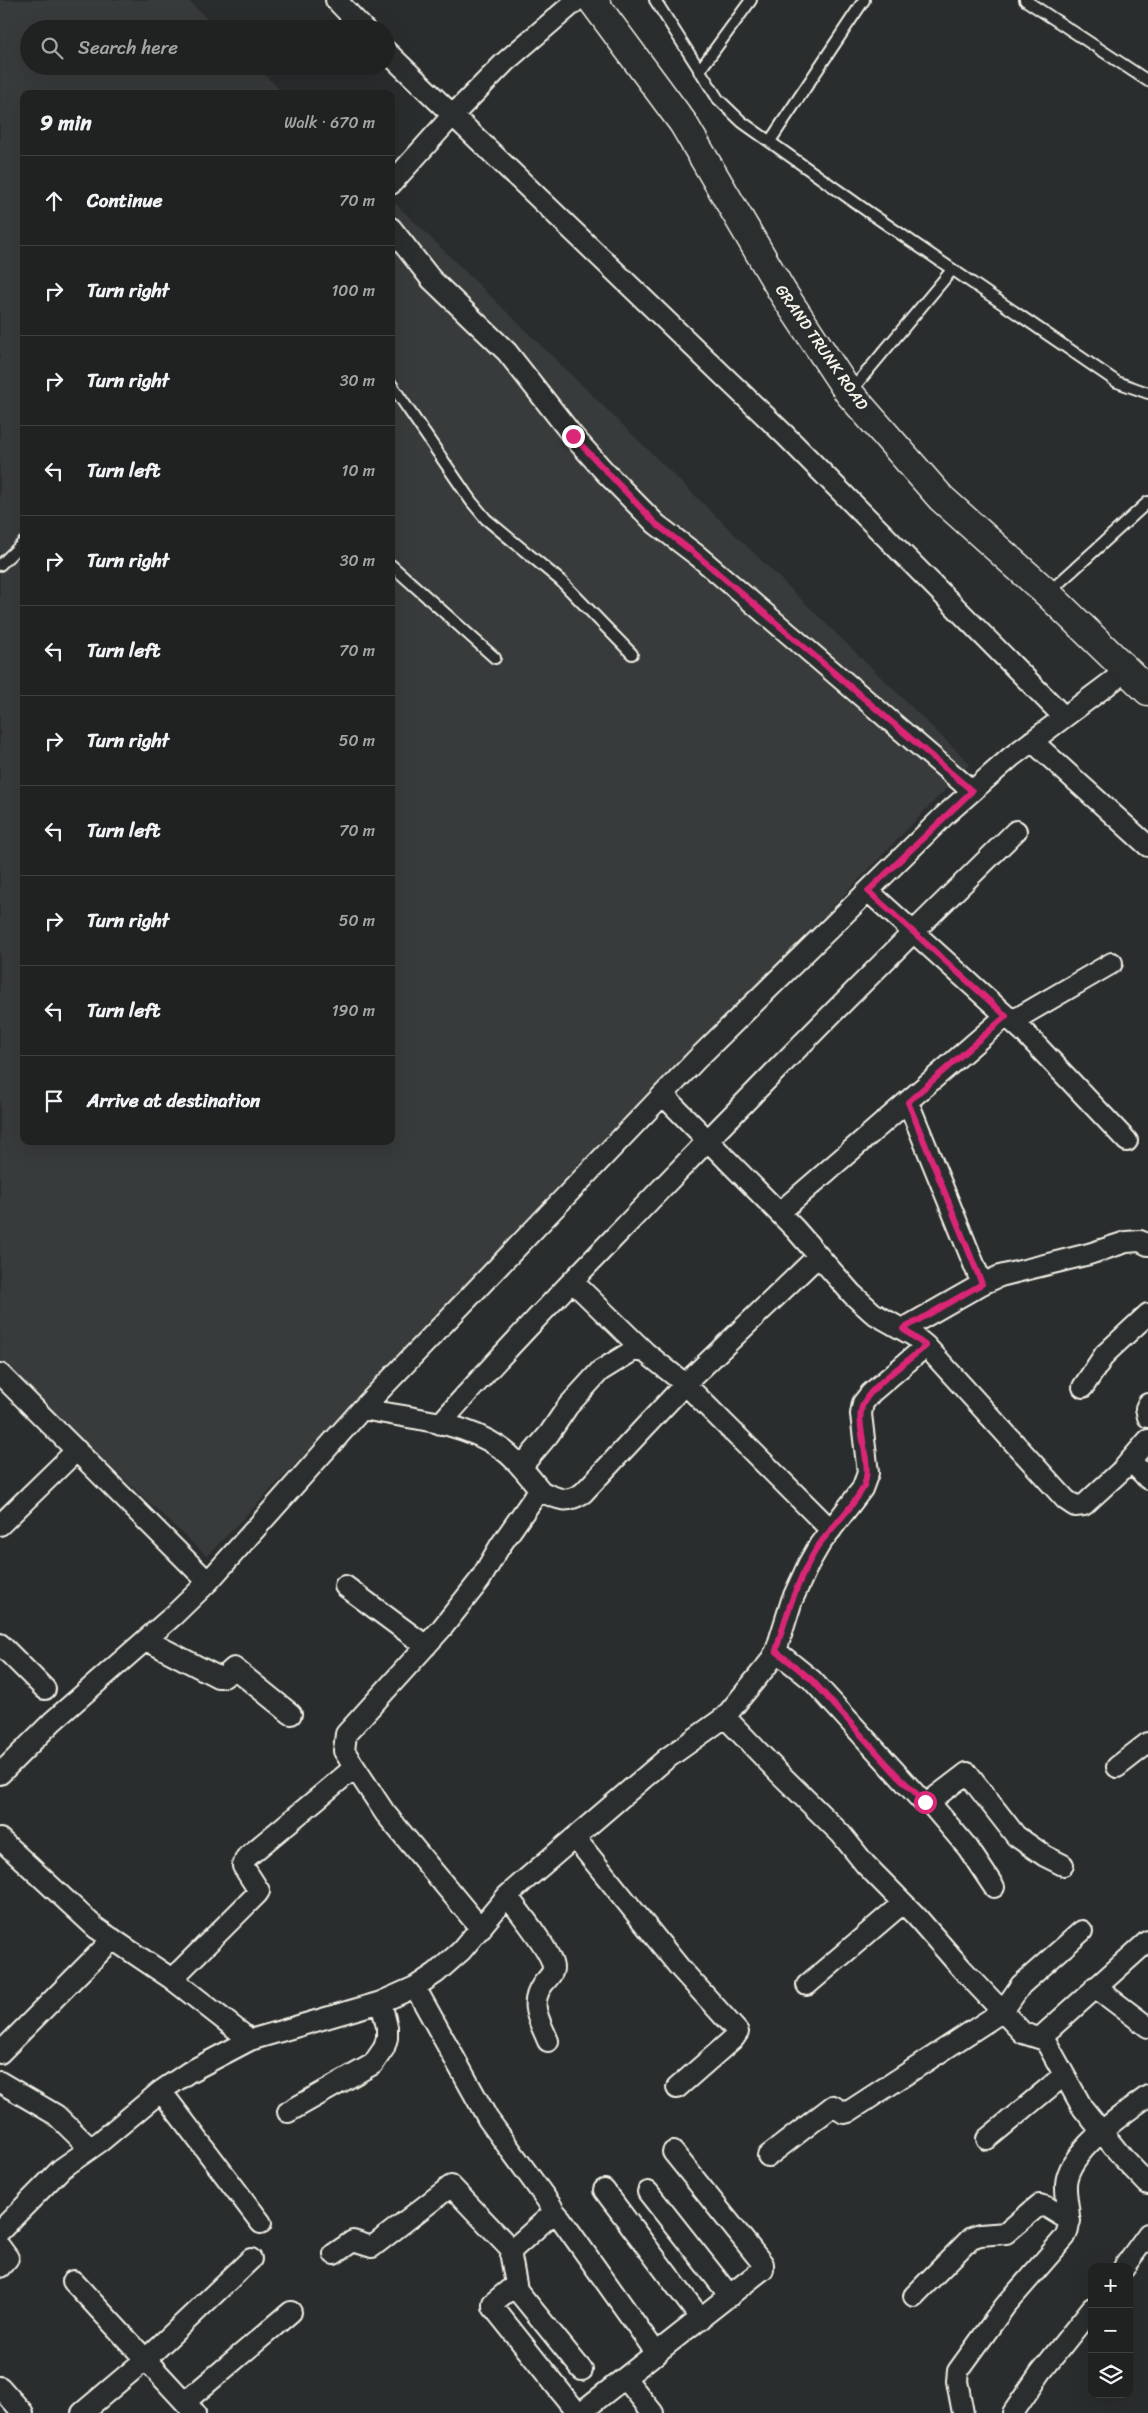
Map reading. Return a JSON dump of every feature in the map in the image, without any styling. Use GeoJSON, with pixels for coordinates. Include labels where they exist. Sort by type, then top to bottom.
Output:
{"type":"FeatureCollection","features":[{"type":"Feature","properties":{"kind":"main road","name":"GRAND TRUNK ROAD"},"geometry":{"type":"LineString","coordinates":[[592,0],[683,123],[783,293],[849,393],[941,498],[1047,593],[1148,692]]}},
{"type":"Feature","properties":{"kind":"street"},"geometry":{"type":"LineString","coordinates":[[336,0],[355,20]]}},
{"type":"Feature","properties":{"kind":"street"},"geometry":{"type":"LineString","coordinates":[[395,180],[453,115],[505,62],[577,0]]}},
{"type":"Feature","properties":{"kind":"street"},"geometry":{"type":"LineString","coordinates":[[395,60],[792,441],[1064,717]]}},
{"type":"Feature","properties":{"kind":"street"},"geometry":{"type":"LineString","coordinates":[[395,233],[431,279],[507,352],[573,436],[656,524],[698,556],[972,791]]}},
{"type":"Feature","properties":{"kind":"street"},"geometry":{"type":"LineString","coordinates":[[0,1774],[53,1721],[146,1640],[208,1582],[362,1409],[663,1095],[868,891],[972,791],[1032,741],[1126,671]]}},
{"type":"Feature","properties":{"kind":"street"},"geometry":{"type":"LineString","coordinates":[[1032,741],[1148,846]]}},
{"type":"Feature","properties":{"kind":"street"},"geometry":{"type":"LineString","coordinates":[[440,1424],[505,1350],[708,1140],[913,932],[1016,831]]}},
{"type":"Feature","properties":{"kind":"street"},"geometry":{"type":"LineString","coordinates":[[868,891],[1006,1016],[1127,1141]]}},
{"type":"Feature","properties":{"kind":"street"},"geometry":{"type":"LineString","coordinates":[[1006,1016],[1016,1020],[1112,963]]}},
{"type":"Feature","properties":{"kind":"street"},"geometry":{"type":"LineString","coordinates":[[779,1213],[1006,1016]]}},
{"type":"Feature","properties":{"kind":"street"},"geometry":{"type":"LineString","coordinates":[[663,1095],[779,1213],[873,1313],[903,1329],[926,1346],[1066,1500],[1075,1506],[1084,1505],[1094,1498],[1131,1461],[1148,1440]]}},
{"type":"Feature","properties":{"kind":"street"},"geometry":{"type":"LineString","coordinates":[[908,1102],[982,1284]]}},
{"type":"Feature","properties":{"kind":"street"},"geometry":{"type":"LineString","coordinates":[[903,1329],[982,1284],[1000,1276],[1089,1254],[1126,1242],[1145,1239]]}},
{"type":"Feature","properties":{"kind":"street"},"geometry":{"type":"LineString","coordinates":[[362,1409],[440,1424],[478,1435],[500,1448],[521,1467],[542,1492],[562,1501],[573,1499],[582,1493],[685,1384],[818,1256]]}},
{"type":"Feature","properties":{"kind":"street"},"geometry":{"type":"LineString","coordinates":[[572,1281],[645,1352],[685,1384],[831,1530]]}},
{"type":"Feature","properties":{"kind":"street"},"geometry":{"type":"LineString","coordinates":[[1083,1387],[1105,1354],[1148,1314]]}},
{"type":"Feature","properties":{"kind":"street"},"geometry":{"type":"LineString","coordinates":[[0,2231],[61,2169],[161,2091],[189,2072],[250,2040],[381,2002],[415,1987],[461,1951],[507,1896],[666,1759],[724,1717],[769,1663],[776,1651],[792,1600],[809,1563],[862,1489],[868,1473],[860,1414],[863,1404],[871,1393],[926,1346]]}},
{"type":"Feature","properties":{"kind":"street"},"geometry":{"type":"LineString","coordinates":[[521,1467],[549,1434],[568,1406],[600,1371],[634,1350],[645,1352]]}},
{"type":"Feature","properties":{"kind":"street"},"geometry":{"type":"LineString","coordinates":[[0,1374],[208,1582]]}},
{"type":"Feature","properties":{"kind":"street"},"geometry":{"type":"LineString","coordinates":[[1148,1404],[1146,1408],[1148,1417]]}},
{"type":"Feature","properties":{"kind":"street"},"geometry":{"type":"LineString","coordinates":[[0,1525],[77,1450]]}},
{"type":"Feature","properties":{"kind":"street"},"geometry":{"type":"LineString","coordinates":[[1131,1461],[1148,1479]]}},
{"type":"Feature","properties":{"kind":"street"},"geometry":{"type":"LineString","coordinates":[[480,1929],[385,1813],[354,1768],[344,1751],[346,1734],[426,1646],[480,1580],[500,1546],[529,1504],[535,1496],[542,1492]]}},
{"type":"Feature","properties":{"kind":"street"},"geometry":{"type":"LineString","coordinates":[[344,1586],[426,1646]]}},
{"type":"Feature","properties":{"kind":"street"},"geometry":{"type":"LineString","coordinates":[[146,1640],[218,1677],[224,1677],[234,1668],[292,1714]]}},
{"type":"Feature","properties":{"kind":"street"},"geometry":{"type":"LineString","coordinates":[[0,1644],[45,1689]]}},
{"type":"Feature","properties":{"kind":"street"},"geometry":{"type":"LineString","coordinates":[[776,1651],[812,1680],[921,1800],[929,1802],[968,1848],[994,1887]]}},
{"type":"Feature","properties":{"kind":"street"},"geometry":{"type":"LineString","coordinates":[[724,1717],[777,1772],[830,1822],[865,1864],[1027,2036],[1041,2037],[1050,2046],[1063,2076],[1082,2107],[1122,2157],[1148,2184]]}},
{"type":"Feature","properties":{"kind":"street"},"geometry":{"type":"LineString","coordinates":[[1117,1767],[1148,1743]]}},
{"type":"Feature","properties":{"kind":"street"},"geometry":{"type":"LineString","coordinates":[[172,1979],[259,1892],[243,1866],[246,1858],[354,1768]]}},
{"type":"Feature","properties":{"kind":"street"},"geometry":{"type":"LineString","coordinates":[[929,1802],[968,1773],[1016,1836],[1045,1856],[1063,1865]]}},
{"type":"Feature","properties":{"kind":"street"},"geometry":{"type":"LineString","coordinates":[[575,1838],[680,1968],[738,2032],[677,2088]]}},
{"type":"Feature","properties":{"kind":"street"},"geometry":{"type":"LineString","coordinates":[[0,1839],[96,1928],[172,1979],[250,2040]]}},
{"type":"Feature","properties":{"kind":"street"},"geometry":{"type":"LineString","coordinates":[[507,1896],[532,1930],[552,1964],[551,1974],[535,1998],[536,2012],[548,2041]]}},
{"type":"Feature","properties":{"kind":"street"},"geometry":{"type":"LineString","coordinates":[[807,1985],[903,1903]]}},
{"type":"Feature","properties":{"kind":"street"},"geometry":{"type":"LineString","coordinates":[[768,2156],[833,2106],[844,2114],[848,2112],[1003,2011],[1021,1984],[1082,1931]]}},
{"type":"Feature","properties":{"kind":"street"},"geometry":{"type":"LineString","coordinates":[[0,2053],[113,1939]]}},
{"type":"Feature","properties":{"kind":"street"},"geometry":{"type":"LineString","coordinates":[[1041,2037],[1095,1986],[1148,1941]]}},
{"type":"Feature","properties":{"kind":"street"},"geometry":{"type":"LineString","coordinates":[[1095,1986],[1148,2027]]}},
{"type":"Feature","properties":{"kind":"street"},"geometry":{"type":"LineString","coordinates":[[415,1987],[488,2119],[657,2354]]}},
{"type":"Feature","properties":{"kind":"street"},"geometry":{"type":"LineString","coordinates":[[288,2112],[373,2064],[384,2048],[387,2038],[387,2027],[381,2002]]}},
{"type":"Feature","properties":{"kind":"street"},"geometry":{"type":"LineString","coordinates":[[987,2139],[1063,2076]]}},
{"type":"Feature","properties":{"kind":"street"},"geometry":{"type":"LineString","coordinates":[[0,2082],[56,2115],[90,2148]]}},
{"type":"Feature","properties":{"kind":"street"},"geometry":{"type":"LineString","coordinates":[[161,2091],[261,2223]]}},
{"type":"Feature","properties":{"kind":"street"},"geometry":{"type":"LineString","coordinates":[[963,2413],[957,2381],[958,2371],[1005,2306],[1065,2237],[1070,2221],[1067,2178],[1084,2150],[1101,2131],[1148,2096]]}},
{"type":"Feature","properties":{"kind":"street"},"geometry":{"type":"LineString","coordinates":[[515,2285],[493,2302],[493,2307],[576,2411],[583,2412],[762,2272],[762,2264],[673,2152]]}},
{"type":"Feature","properties":{"kind":"street"},"geometry":{"type":"LineString","coordinates":[[334,2254],[353,2240],[372,2247],[451,2186],[512,2250],[515,2285],[582,2370]]}},
{"type":"Feature","properties":{"kind":"street"},"geometry":{"type":"LineString","coordinates":[[604,2190],[701,2319]]}},
{"type":"Feature","properties":{"kind":"street"},"geometry":{"type":"LineString","coordinates":[[648,2192],[730,2296]]}},
{"type":"Feature","properties":{"kind":"street"},"geometry":{"type":"LineString","coordinates":[[914,2296],[975,2236],[1006,2233],[1040,2205],[1047,2207],[1070,2221]]}},
{"type":"Feature","properties":{"kind":"street"},"geometry":{"type":"LineString","coordinates":[[512,2250],[551,2215],[552,2210]]}},
{"type":"Feature","properties":{"kind":"street"},"geometry":{"type":"LineString","coordinates":[[1127,2263],[1148,2234]]}},
{"type":"Feature","properties":{"kind":"street"},"geometry":{"type":"LineString","coordinates":[[0,2247],[8,2258],[0,2267]]}},
{"type":"Feature","properties":{"kind":"street"},"geometry":{"type":"LineString","coordinates":[[82,2413],[146,2359],[251,2259]]}},
{"type":"Feature","properties":{"kind":"street"},"geometry":{"type":"LineString","coordinates":[[73,2281],[190,2407],[290,2312]]}},
{"type":"Feature","properties":{"kind":"street"},"geometry":{"type":"LineString","coordinates":[[1013,2413],[1041,2372],[1088,2313]]}},
{"type":"Feature","properties":{"kind":"street"},"geometry":{"type":"LineString","coordinates":[[626,2378],[653,2413]]}},
{"type":"Feature","properties":{"kind":"street"},"geometry":{"type":"LineString","coordinates":[[0,2387],[23,2413]]}},
{"type":"Feature","properties":{"kind":"lane"},"geometry":{"type":"LineString","coordinates":[[655,0],[718,99],[742,122],[952,270],[1117,382],[1148,393]]}},
{"type":"Feature","properties":{"kind":"lane"},"geometry":{"type":"LineString","coordinates":[[699,70],[751,0]]}},
{"type":"Feature","properties":{"kind":"lane"},"geometry":{"type":"LineString","coordinates":[[770,141],[864,0]]}},
{"type":"Feature","properties":{"kind":"lane"},"geometry":{"type":"LineString","coordinates":[[1025,0],[1148,81]]}},
{"type":"Feature","properties":{"kind":"lane"},"geometry":{"type":"LineString","coordinates":[[849,393],[952,270]]}},
{"type":"Feature","properties":{"kind":"lane"},"geometry":{"type":"LineString","coordinates":[[395,390],[471,501],[486,519],[561,582],[632,654]]}},
{"type":"Feature","properties":{"kind":"lane"},"geometry":{"type":"LineString","coordinates":[[1047,593],[1148,502]]}},
{"type":"Feature","properties":{"kind":"lane"},"geometry":{"type":"LineString","coordinates":[[0,565],[20,546]]}},
{"type":"Feature","properties":{"kind":"lane"},"geometry":{"type":"LineString","coordinates":[[395,569],[495,658]]}},
{"type":"Feature","properties":{"kind":"shaded area"},"geometry":{"type":"Polygon","coordinates":[[[0,0],[188,0],[208,20],[20,20],[20,75],[265,75],[280,90],[20,90],[20,1145],[395,1145],[395,203],[970,764],[207,1556],[0,1365],[0,0]]]}},
{"type":"Feature","properties":{"kind":"route"},"geometry":{"type":"LineString","coordinates":[[573,436],[656,524],[680,541],[818,657],[972,791],[868,891],[1006,1016],[908,1102],[982,1284],[903,1329],[926,1346],[871,1393],[863,1404],[860,1414],[868,1473],[862,1489],[820,1544],[809,1563],[792,1600],[776,1651],[812,1680],[896,1774],[925,1802]]}}]}
